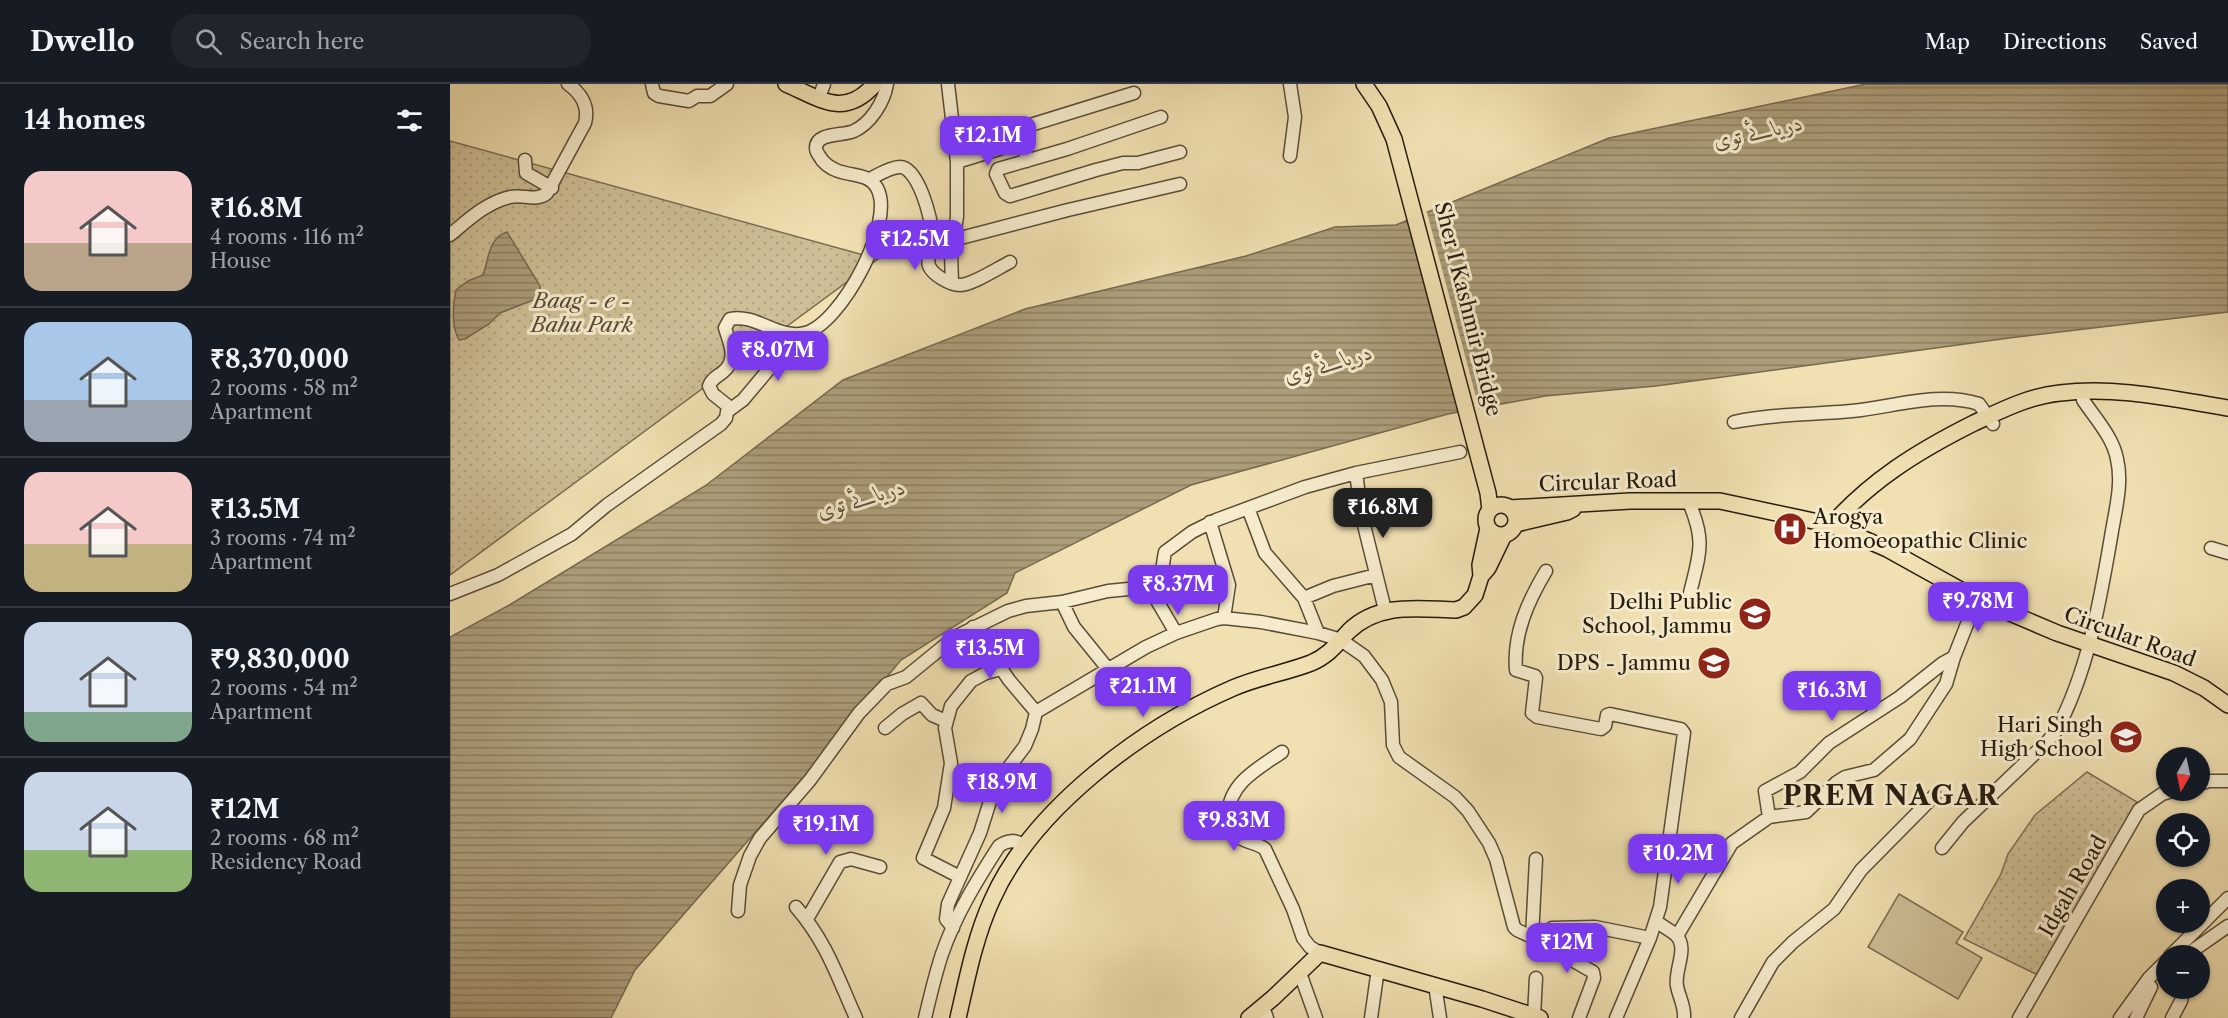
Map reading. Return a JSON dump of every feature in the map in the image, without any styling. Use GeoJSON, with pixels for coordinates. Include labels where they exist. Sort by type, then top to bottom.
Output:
{"type":"FeatureCollection","features":[{"type":"Feature","properties":{"kind":"main road"},"geometry":{"type":"LineString","coordinates":[[793,86],[821,91],[832,103],[850,104],[858,100],[875,84]]}},
{"type":"Feature","properties":{"kind":"main road"},"geometry":{"type":"LineString","coordinates":[[1364,84],[1398,138]]}},
{"type":"Feature","properties":{"kind":"main road"},"geometry":{"type":"LineString","coordinates":[[1375,84],[1398,120],[1398,138]]}},
{"type":"Feature","properties":{"kind":"main road","name":"Sher I Kashmir Bridge"},"geometry":{"type":"LineString","coordinates":[[1398,138],[1496,502]]}},
{"type":"Feature","properties":{"kind":"main road"},"geometry":{"type":"LineString","coordinates":[[1991,420],[2014,405],[2043,395],[2075,392],[2123,391],[2228,408]]}},
{"type":"Feature","properties":{"kind":"main road"},"geometry":{"type":"LineString","coordinates":[[1837,529],[1856,500],[1900,464],[1932,444],[1991,420],[2036,406],[2083,400],[2133,400],[2228,415]]}},
{"type":"Feature","properties":{"kind":"main road","name":"Circular Road"},"geometry":{"type":"LineString","coordinates":[[1496,502],[1577,505],[1610,501],[1688,500],[1837,529],[1887,549],[1977,599],[2057,633],[2174,673],[2204,688],[2228,705]]}},
{"type":"Feature","properties":{"kind":"main road"},"geometry":{"type":"LineString","coordinates":[[958,1018],[985,917],[1002,882],[1024,846],[1080,787],[1181,713],[1237,687],[1312,663],[1332,650],[1361,621],[1385,610],[1464,608],[1475,595],[1481,576],[1480,565],[1488,528],[1486,517],[1496,502],[1514,513],[1516,524]]}},
{"type":"Feature","properties":{"kind":"main road"},"geometry":{"type":"LineString","coordinates":[[1488,528],[1498,535],[1504,535],[1516,524],[1567,512],[1577,505]]}},
{"type":"Feature","properties":{"kind":"main road"},"geometry":{"type":"LineString","coordinates":[[1481,576],[1488,568],[1504,535]]}},
{"type":"Feature","properties":{"kind":"main road"},"geometry":{"type":"LineString","coordinates":[[1249,1018],[1265,1012],[1320,953],[1435,985],[1537,1017]]}},
{"type":"Feature","properties":{"kind":"street"},"geometry":{"type":"LineString","coordinates":[[450,235],[475,214],[495,202],[515,196],[540,198],[552,188],[587,116],[585,103],[568,84]]}},
{"type":"Feature","properties":{"kind":"street"},"geometry":{"type":"LineString","coordinates":[[651,84],[654,93],[659,96],[689,101],[697,96],[710,96],[728,84]]}},
{"type":"Feature","properties":{"kind":"street"},"geometry":{"type":"LineString","coordinates":[[887,84],[876,111],[864,124],[855,131],[824,137],[817,143],[816,153],[834,171],[870,179],[899,167],[909,170],[920,187],[931,221],[932,237],[928,264],[933,273],[952,283],[963,284],[1010,262]]}},
{"type":"Feature","properties":{"kind":"street"},"geometry":{"type":"LineString","coordinates":[[948,84],[957,162],[957,217],[951,253],[952,283]]}},
{"type":"Feature","properties":{"kind":"street"},"geometry":{"type":"LineString","coordinates":[[1290,84],[1294,117],[1290,156]]}},
{"type":"Feature","properties":{"kind":"street"},"geometry":{"type":"LineString","coordinates":[[956,148],[1134,93]]}},
{"type":"Feature","properties":{"kind":"street"},"geometry":{"type":"LineString","coordinates":[[1161,117],[996,170],[1007,196],[1123,163],[1138,163],[1180,152]]}},
{"type":"Feature","properties":{"kind":"street"},"geometry":{"type":"LineString","coordinates":[[957,162],[1015,144],[1024,147],[1027,161]]}},
{"type":"Feature","properties":{"kind":"street"},"geometry":{"type":"LineString","coordinates":[[525,160],[526,173],[552,188]]}},
{"type":"Feature","properties":{"kind":"street"},"geometry":{"type":"LineString","coordinates":[[450,594],[498,575],[572,534],[607,505],[721,424],[728,411],[743,400],[791,340],[822,325],[829,319],[864,266],[874,244],[879,217],[879,195],[870,179]]}},
{"type":"Feature","properties":{"kind":"street"},"geometry":{"type":"LineString","coordinates":[[953,240],[1180,184]]}},
{"type":"Feature","properties":{"kind":"street"},"geometry":{"type":"LineString","coordinates":[[728,411],[728,406],[713,394],[709,386],[711,380],[728,368],[731,363],[731,346],[725,328],[727,321],[737,317],[791,340]]}},
{"type":"Feature","properties":{"kind":"street"},"geometry":{"type":"LineString","coordinates":[[1734,422],[1760,416],[1860,410],[1923,399],[1970,401],[1979,404],[1991,420]]}},
{"type":"Feature","properties":{"kind":"street"},"geometry":{"type":"LineString","coordinates":[[1942,848],[1963,822],[2048,741],[2056,730],[2090,644],[2117,501],[2119,469],[2116,451],[2083,400]]}},
{"type":"Feature","properties":{"kind":"street"},"geometry":{"type":"LineString","coordinates":[[738,911],[740,885],[750,856],[760,838],[810,780],[859,713],[887,684],[906,677],[945,644],[973,627],[1020,607],[1062,602],[1108,591],[1155,585],[1160,578],[1166,550],[1210,522],[1305,487],[1356,473],[1460,452]]}},
{"type":"Feature","properties":{"kind":"street"},"geometry":{"type":"LineString","coordinates":[[1356,473],[1360,507],[1385,610]]}},
{"type":"Feature","properties":{"kind":"street"},"geometry":{"type":"LineString","coordinates":[[1688,500],[1698,525],[1700,543],[1690,593]]}},
{"type":"Feature","properties":{"kind":"street"},"geometry":{"type":"LineString","coordinates":[[1248,508],[1268,558],[1304,598],[1318,633]]}},
{"type":"Feature","properties":{"kind":"street"},"geometry":{"type":"LineString","coordinates":[[1210,522],[1229,585],[1224,618]]}},
{"type":"Feature","properties":{"kind":"street"},"geometry":{"type":"LineString","coordinates":[[2211,548],[2228,553]]}},
{"type":"Feature","properties":{"kind":"street"},"geometry":{"type":"LineString","coordinates":[[1546,571],[1528,603],[1517,643],[1516,670],[1536,678],[1532,713],[1537,717],[1601,729],[1605,726],[1608,714],[1610,714],[1681,729],[1684,733],[1660,907],[1650,938],[1616,1018]]}},
{"type":"Feature","properties":{"kind":"street"},"geometry":{"type":"LineString","coordinates":[[1304,598],[1333,586],[1376,575]]}},
{"type":"Feature","properties":{"kind":"street"},"geometry":{"type":"LineString","coordinates":[[1149,587],[1176,633]]}},
{"type":"Feature","properties":{"kind":"street"},"geometry":{"type":"LineString","coordinates":[[1677,936],[1732,843],[1769,817],[1806,812],[1837,782],[1845,777],[1869,772],[1879,767],[1910,739],[1946,684],[1977,599]]}},
{"type":"Feature","properties":{"kind":"street"},"geometry":{"type":"LineString","coordinates":[[1062,602],[1074,627],[1108,669]]}},
{"type":"Feature","properties":{"kind":"street"},"geometry":{"type":"LineString","coordinates":[[953,928],[947,923],[945,915],[958,876],[980,833],[995,787],[1025,746],[1036,712],[1146,647],[1176,633],[1224,618],[1261,622],[1341,640],[1364,656],[1382,680],[1391,702],[1393,746],[1399,757],[1436,782],[1467,811],[1489,843],[1496,859],[1516,930],[1594,974],[1579,1018]]}},
{"type":"Feature","properties":{"kind":"street"},"geometry":{"type":"LineString","coordinates":[[973,627],[1001,669],[1036,712]]}},
{"type":"Feature","properties":{"kind":"street"},"geometry":{"type":"LineString","coordinates":[[1769,817],[1765,791],[1800,772],[1829,743],[1900,697],[1954,657]]}},
{"type":"Feature","properties":{"kind":"street"},"geometry":{"type":"LineString","coordinates":[[958,876],[923,858],[940,818],[949,777],[951,762],[945,733],[946,720],[951,705],[971,681],[986,673],[1001,669]]}},
{"type":"Feature","properties":{"kind":"street"},"geometry":{"type":"LineString","coordinates":[[885,728],[920,703],[932,715],[946,720]]}},
{"type":"Feature","properties":{"kind":"street"},"geometry":{"type":"LineString","coordinates":[[1282,752],[1236,787],[1229,802],[1228,823],[1236,836],[1265,849],[1297,916],[1303,938],[1310,947],[1320,953]]}},
{"type":"Feature","properties":{"kind":"street"},"geometry":{"type":"LineString","coordinates":[[2210,781],[2228,781]]}},
{"type":"Feature","properties":{"kind":"street"},"geometry":{"type":"LineString","coordinates":[[1741,1018],[1773,962],[1793,942],[1834,909],[1861,870],[1935,795]]}},
{"type":"Feature","properties":{"kind":"street","name":"Idgah Road"},"geometry":{"type":"LineString","coordinates":[[2019,1018],[2139,810],[2156,798]]}},
{"type":"Feature","properties":{"kind":"street"},"geometry":{"type":"LineString","coordinates":[[925,1018],[942,954],[966,902],[999,846],[1013,841],[1024,846]]}},
{"type":"Feature","properties":{"kind":"street"},"geometry":{"type":"LineString","coordinates":[[807,919],[840,862],[851,859],[880,867]]}},
{"type":"Feature","properties":{"kind":"street"},"geometry":{"type":"LineString","coordinates":[[1536,859],[1537,940]]}},
{"type":"Feature","properties":{"kind":"street"},"geometry":{"type":"LineString","coordinates":[[2182,945],[2228,898]]}},
{"type":"Feature","properties":{"kind":"street"},"geometry":{"type":"LineString","coordinates":[[796,907],[824,945],[856,1018]]}},
{"type":"Feature","properties":{"kind":"street"},"geometry":{"type":"LineString","coordinates":[[1656,921],[1677,936],[1682,948],[1676,981],[1684,1006],[1684,1018]]}},
{"type":"Feature","properties":{"kind":"street"},"geometry":{"type":"LineString","coordinates":[[1537,940],[1552,928],[1570,929],[1584,926],[1650,938]]}},
{"type":"Feature","properties":{"kind":"street"},"geometry":{"type":"LineString","coordinates":[[2201,945],[2228,926]]}},
{"type":"Feature","properties":{"kind":"street"},"geometry":{"type":"LineString","coordinates":[[1371,1018],[1378,969]]}},
{"type":"Feature","properties":{"kind":"street"},"geometry":{"type":"LineString","coordinates":[[2120,1018],[2156,971]]}},
{"type":"Feature","properties":{"kind":"street"},"geometry":{"type":"LineString","coordinates":[[1300,973],[1316,1018]]}},
{"type":"Feature","properties":{"kind":"street"},"geometry":{"type":"LineString","coordinates":[[1536,978],[1537,1017]]}},
{"type":"Feature","properties":{"kind":"street"},"geometry":{"type":"LineString","coordinates":[[2136,1018],[2156,981]]}},
{"type":"Feature","properties":{"kind":"street"},"geometry":{"type":"LineString","coordinates":[[1435,985],[1440,1018]]}},
{"type":"Feature","properties":{"kind":"street"},"geometry":{"type":"LineString","coordinates":[[2172,1018],[2181,999]]}},
{"type":"Feature","properties":{"kind":"green space","name":"Baag - e - Bahu Park"},"geometry":{"type":"Polygon","coordinates":[[[450,141],[878,259],[450,575],[450,141]]]}},
{"type":"Feature","properties":{"kind":"green space"},"geometry":{"type":"Polygon","coordinates":[[[2087,772],[2137,802],[2042,977],[1964,939],[2001,874],[2008,854],[2035,815],[2087,772]]]}},
{"type":"Feature","properties":{"kind":"green space"},"geometry":{"type":"Polygon","coordinates":[[[1899,894],[1963,932],[1956,943],[1982,958],[1958,999],[1868,947],[1899,894]]]}},
{"type":"Feature","properties":{"kind":"water","name":"دریائے توی"},"geometry":{"type":"Polygon","coordinates":[[[1866,84],[2228,84],[2228,312],[2009,338],[1656,386],[1545,396],[1448,414],[1191,485],[1015,573],[1007,593],[901,660],[802,779],[635,970],[611,1018],[450,1018],[450,637],[511,604],[705,486],[843,380],[1025,309],[1246,256],[1335,227],[1396,225],[1609,138],[1866,84]]]}},
{"type":"Feature","properties":{"kind":"water"},"geometry":{"type":"Polygon","coordinates":[[[507,232],[540,286],[541,297],[500,313],[489,324],[465,339],[459,340],[454,322],[456,290],[468,281],[483,275],[493,244],[496,239],[507,232]]]}},
{"type":"Feature","properties":{"kind":"pier"},"geometry":{"type":"Polygon","coordinates":[[[1426,209],[1480,412],[1460,415],[1408,217],[1426,209]]]}},
{"type":"Feature","properties":{"kind":"place","name":"Arogya Homoeopathic Clinic"},"geometry":{"type":"Point","coordinates":[1790,529]}},
{"type":"Feature","properties":{"kind":"place","name":"Delhi Public School, Jammu"},"geometry":{"type":"Point","coordinates":[1755,614]}},
{"type":"Feature","properties":{"kind":"place","name":"DPS - Jammu"},"geometry":{"type":"Point","coordinates":[1714,663]}},
{"type":"Feature","properties":{"kind":"place","name":"Hari Singh High School"},"geometry":{"type":"Point","coordinates":[2126,737]}},
{"type":"Feature","properties":{"kind":"district","name":"PREM NAGAR"},"geometry":{"type":"Point","coordinates":[1891,796]}}]}
